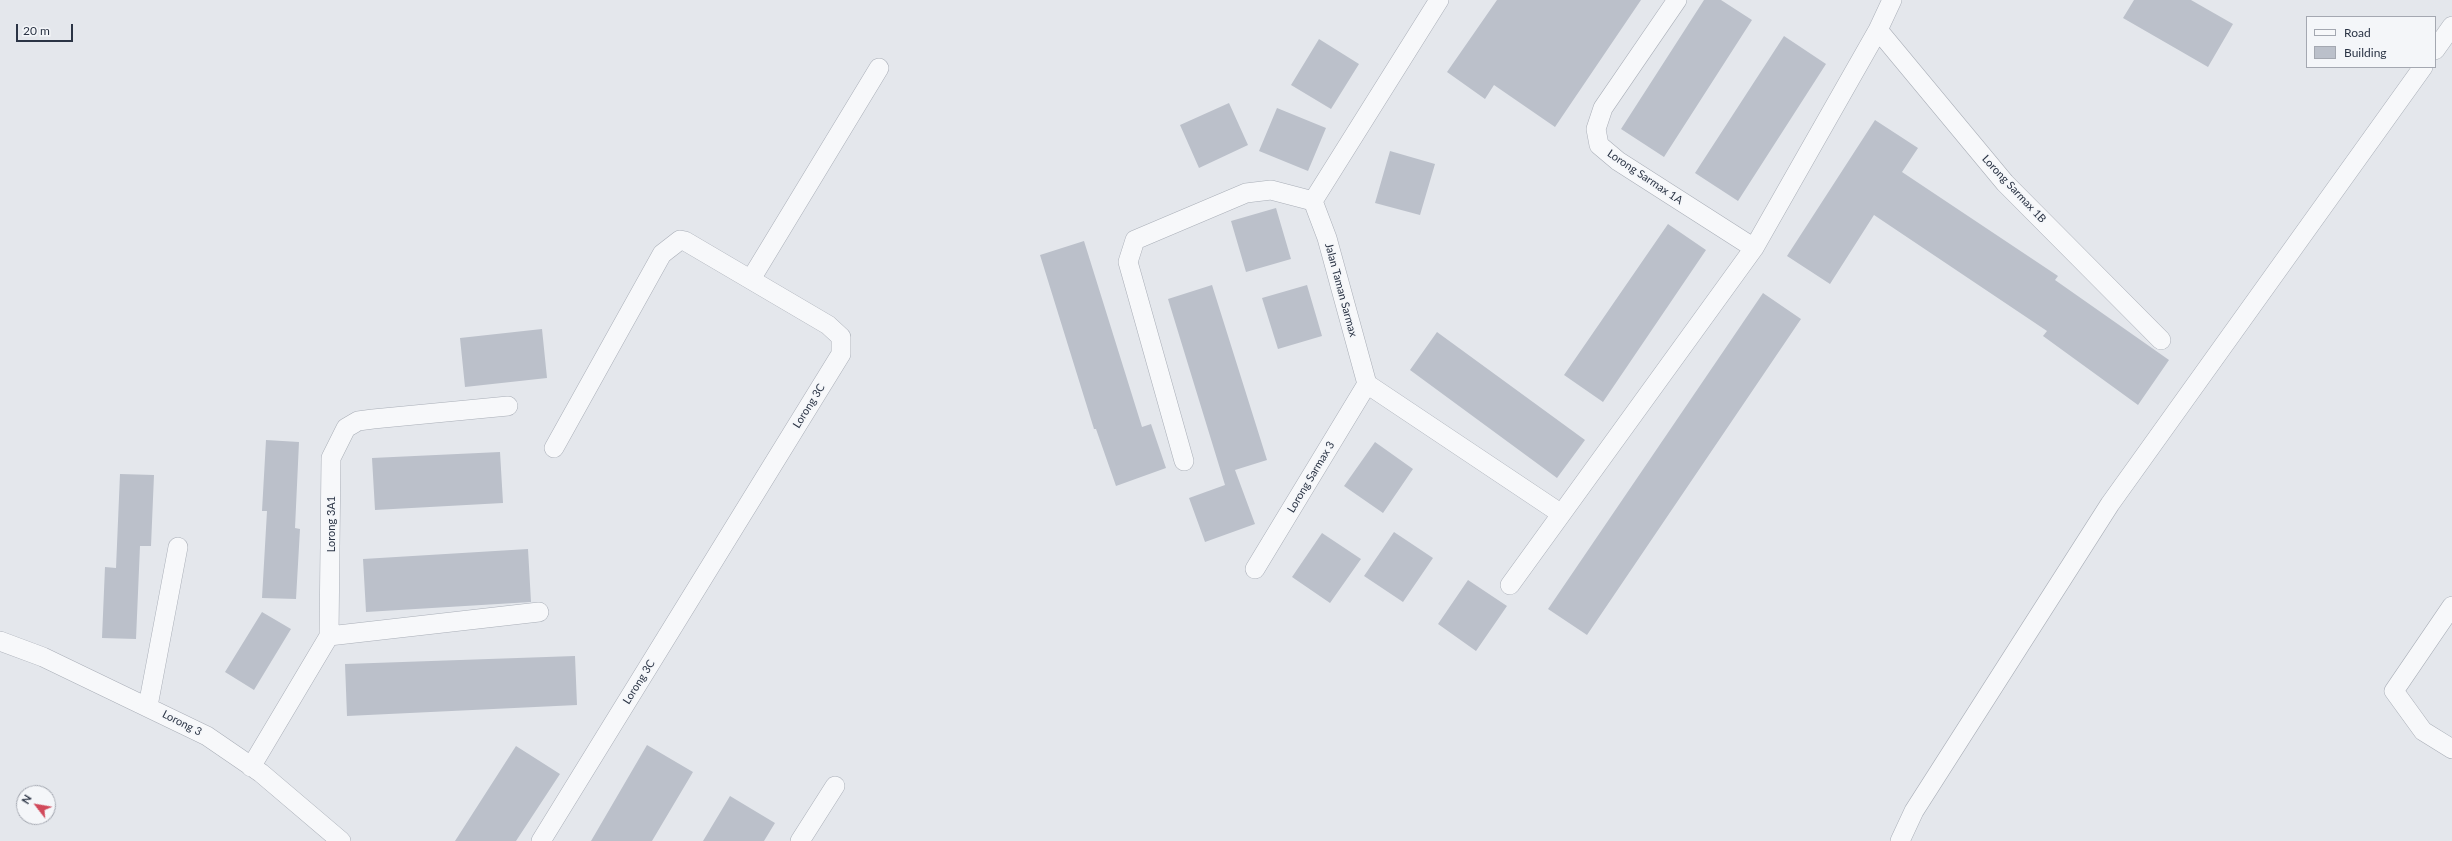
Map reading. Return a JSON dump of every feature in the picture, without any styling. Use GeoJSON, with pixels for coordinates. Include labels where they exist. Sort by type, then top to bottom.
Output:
{"type":"FeatureCollection","features":[{"type":"Feature","properties":{"kind":"street"},"geometry":{"type":"LineString","coordinates":[[1184,461],[1128,262],[1136,240],[1246,193],[1271,190],[1313,200],[1440,0]]}},
{"type":"Feature","properties":{"kind":"street","name":"Lorong Sarmax 1A"},"geometry":{"type":"LineString","coordinates":[[1677,0],[1603,108],[1596,129],[1599,145],[1618,161],[1754,248]]}},
{"type":"Feature","properties":{"kind":"street"},"geometry":{"type":"LineString","coordinates":[[1510,585],[1754,248],[1878,30],[1892,0]]}},
{"type":"Feature","properties":{"kind":"street"},"geometry":{"type":"LineString","coordinates":[[2436,49],[2452,26]]}},
{"type":"Feature","properties":{"kind":"street","name":"Lorong Sarmax 1B"},"geometry":{"type":"LineString","coordinates":[[1878,30],[2005,183],[2161,340]]}},
{"type":"Feature","properties":{"kind":"street"},"geometry":{"type":"LineString","coordinates":[[751,279],[879,68]]}},
{"type":"Feature","properties":{"kind":"street"},"geometry":{"type":"LineString","coordinates":[[1900,841],[1914,811],[2110,504],[2422,68]]}},
{"type":"Feature","properties":{"kind":"street","name":"Jalan Taman Sarmax"},"geometry":{"type":"LineString","coordinates":[[1313,200],[1327,238],[1367,384]]}},
{"type":"Feature","properties":{"kind":"street","name":"Lorong 3C"},"geometry":{"type":"LineString","coordinates":[[541,841],[841,354],[841,337],[828,325],[685,241],[676,242],[658,261],[554,448]]}},
{"type":"Feature","properties":{"kind":"street"},"geometry":{"type":"LineString","coordinates":[[1367,384],[1560,514]]}},
{"type":"Feature","properties":{"kind":"street","name":"Lorong Sarmax 3"},"geometry":{"type":"LineString","coordinates":[[1255,569],[1367,384]]}},
{"type":"Feature","properties":{"kind":"street","name":"Lorong 3A1"},"geometry":{"type":"LineString","coordinates":[[251,767],[328,636],[331,458],[346,428],[358,421],[373,418],[508,406]]}},
{"type":"Feature","properties":{"kind":"street"},"geometry":{"type":"LineString","coordinates":[[148,706],[178,547]]}},
{"type":"Feature","properties":{"kind":"street"},"geometry":{"type":"LineString","coordinates":[[2452,606],[2394,691],[2423,731],[2452,749]]}},
{"type":"Feature","properties":{"kind":"street"},"geometry":{"type":"LineString","coordinates":[[328,636],[539,612]]}},
{"type":"Feature","properties":{"kind":"street","name":"Lorong 3"},"geometry":{"type":"LineString","coordinates":[[0,641],[43,657],[148,706],[207,736],[251,767],[340,841]]}},
{"type":"Feature","properties":{"kind":"street"},"geometry":{"type":"LineString","coordinates":[[800,841],[835,786]]}},
{"type":"Feature","properties":{"kind":"building"},"geometry":{"type":"Polygon","coordinates":[[[1497,0],[1641,0],[1555,127],[1494,85],[1485,99],[1447,72],[1497,0]]]}},
{"type":"Feature","properties":{"kind":"building"},"geometry":{"type":"Polygon","coordinates":[[[1704,0],[1721,0],[1752,20],[1664,157],[1621,129],[1704,0]]]}},
{"type":"Feature","properties":{"kind":"building"},"geometry":{"type":"Polygon","coordinates":[[[2134,0],[2191,0],[2233,24],[2208,67],[2123,18],[2134,0]]]}},
{"type":"Feature","properties":{"kind":"building"},"geometry":{"type":"Polygon","coordinates":[[[1784,36],[1826,64],[1738,201],[1695,173],[1784,36]]]}},
{"type":"Feature","properties":{"kind":"building"},"geometry":{"type":"Polygon","coordinates":[[[1319,39],[1359,64],[1331,109],[1291,85],[1319,39]]]}},
{"type":"Feature","properties":{"kind":"building"},"geometry":{"type":"Polygon","coordinates":[[[1229,103],[1248,145],[1199,168],[1180,125],[1229,103]]]}},
{"type":"Feature","properties":{"kind":"building"},"geometry":{"type":"Polygon","coordinates":[[[1277,108],[1326,128],[1308,171],[1259,151],[1277,108]]]}},
{"type":"Feature","properties":{"kind":"building"},"geometry":{"type":"Polygon","coordinates":[[[1875,120],[1918,148],[1902,172],[2058,276],[2055,280],[2169,360],[2138,405],[2043,336],[2047,331],[1874,215],[1830,284],[1787,256],[1875,120]]]}},
{"type":"Feature","properties":{"kind":"building"},"geometry":{"type":"Polygon","coordinates":[[[1390,151],[1435,164],[1420,215],[1375,203],[1390,151]]]}},
{"type":"Feature","properties":{"kind":"building"},"geometry":{"type":"Polygon","coordinates":[[[1276,208],[1291,259],[1246,272],[1231,221],[1276,208]]]}},
{"type":"Feature","properties":{"kind":"building"},"geometry":{"type":"Polygon","coordinates":[[[1668,224],[1706,250],[1603,402],[1564,375],[1668,224]]]}},
{"type":"Feature","properties":{"kind":"building"},"geometry":{"type":"Polygon","coordinates":[[[1084,241],[1142,427],[1151,424],[1166,468],[1116,486],[1096,429],[1094,429],[1040,255],[1084,241]]]}},
{"type":"Feature","properties":{"kind":"building"},"geometry":{"type":"Polygon","coordinates":[[[1212,285],[1267,460],[1235,470],[1255,524],[1205,542],[1189,498],[1225,485],[1168,299],[1212,285]]]}},
{"type":"Feature","properties":{"kind":"building"},"geometry":{"type":"Polygon","coordinates":[[[1307,285],[1322,336],[1278,349],[1262,298],[1307,285]]]}},
{"type":"Feature","properties":{"kind":"building"},"geometry":{"type":"Polygon","coordinates":[[[1763,293],[1801,319],[1587,635],[1548,609],[1763,293]]]}},
{"type":"Feature","properties":{"kind":"building"},"geometry":{"type":"Polygon","coordinates":[[[542,329],[547,378],[465,387],[460,338],[542,329]]]}},
{"type":"Feature","properties":{"kind":"building"},"geometry":{"type":"Polygon","coordinates":[[[1437,332],[1585,440],[1557,478],[1410,370],[1437,332]]]}},
{"type":"Feature","properties":{"kind":"building"},"geometry":{"type":"Polygon","coordinates":[[[266,440],[299,442],[295,528],[300,529],[296,599],[262,598],[267,511],[262,511],[266,440]]]}},
{"type":"Feature","properties":{"kind":"building"},"geometry":{"type":"Polygon","coordinates":[[[1375,442],[1413,469],[1383,513],[1344,486],[1375,442]]]}},
{"type":"Feature","properties":{"kind":"building"},"geometry":{"type":"Polygon","coordinates":[[[500,452],[503,503],[375,510],[372,458],[500,452]]]}},
{"type":"Feature","properties":{"kind":"building"},"geometry":{"type":"Polygon","coordinates":[[[120,474],[154,475],[151,546],[140,546],[136,639],[102,638],[105,567],[116,568],[120,474]]]}},
{"type":"Feature","properties":{"kind":"building"},"geometry":{"type":"Polygon","coordinates":[[[1394,532],[1433,558],[1403,602],[1364,576],[1394,532]]]}},
{"type":"Feature","properties":{"kind":"building"},"geometry":{"type":"Polygon","coordinates":[[[1322,533],[1361,559],[1330,603],[1292,577],[1322,533]]]}},
{"type":"Feature","properties":{"kind":"building"},"geometry":{"type":"Polygon","coordinates":[[[528,549],[531,602],[366,612],[363,559],[528,549]]]}},
{"type":"Feature","properties":{"kind":"building"},"geometry":{"type":"Polygon","coordinates":[[[1468,580],[1507,606],[1476,651],[1438,624],[1468,580]]]}},
{"type":"Feature","properties":{"kind":"building"},"geometry":{"type":"Polygon","coordinates":[[[262,612],[291,629],[254,690],[225,672],[262,612]]]}},
{"type":"Feature","properties":{"kind":"building"},"geometry":{"type":"Polygon","coordinates":[[[575,656],[577,705],[347,716],[345,664],[575,656]]]}},
{"type":"Feature","properties":{"kind":"building"},"geometry":{"type":"Polygon","coordinates":[[[647,745],[693,772],[652,841],[591,841],[647,745]]]}},
{"type":"Feature","properties":{"kind":"building"},"geometry":{"type":"Polygon","coordinates":[[[516,746],[560,774],[516,841],[455,841],[516,746]]]}},
{"type":"Feature","properties":{"kind":"building"},"geometry":{"type":"Polygon","coordinates":[[[730,796],[775,823],[764,841],[703,841],[730,796]]]}}]}
